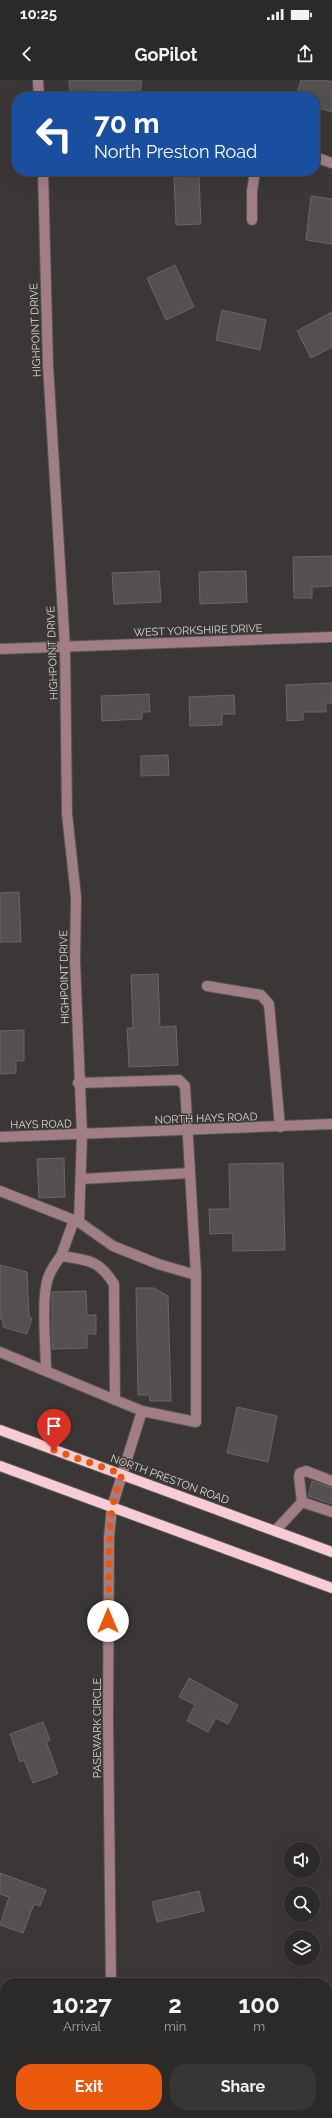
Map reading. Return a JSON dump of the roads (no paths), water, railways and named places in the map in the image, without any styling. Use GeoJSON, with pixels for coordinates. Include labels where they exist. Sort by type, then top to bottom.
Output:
{"type":"FeatureCollection","features":[{"type":"Feature","properties":{"kind":"main road","name":"NORTH PRESTON ROAD"},"geometry":{"type":"LineString","coordinates":[[0,1430],[332,1552]]}},
{"type":"Feature","properties":{"kind":"main road"},"geometry":{"type":"LineString","coordinates":[[0,1466],[332,1588]]}},
{"type":"Feature","properties":{"kind":"street"},"geometry":{"type":"LineString","coordinates":[[38,80],[39,92]]}},
{"type":"Feature","properties":{"kind":"street"},"geometry":{"type":"LineString","coordinates":[[320,159],[332,163]]}},
{"type":"Feature","properties":{"kind":"street","name":"HIGHPOINT DRIVE"},"geometry":{"type":"LineString","coordinates":[[43,176],[48,365],[65,648],[67,814],[76,897],[75,961],[78,1083],[82,1135],[81,1178],[77,1221],[61,1256],[52,1268],[47,1284],[46,1371]]}},
{"type":"Feature","properties":{"kind":"street"},"geometry":{"type":"LineString","coordinates":[[252,220],[252,191],[254,176]]}},
{"type":"Feature","properties":{"kind":"street","name":"WEST YORKSHIRE DRIVE"},"geometry":{"type":"LineString","coordinates":[[0,649],[65,648],[332,637]]}},
{"type":"Feature","properties":{"kind":"street"},"geometry":{"type":"LineString","coordinates":[[206,986],[261,995],[269,1004],[280,1126]]}},
{"type":"Feature","properties":{"kind":"street"},"geometry":{"type":"LineString","coordinates":[[0,1352],[142,1411],[196,1422],[196,1275],[185,1086],[179,1080],[78,1083]]}},
{"type":"Feature","properties":{"kind":"street","name":"NORTH HAYS ROAD"},"geometry":{"type":"LineString","coordinates":[[82,1135],[332,1124]]}},
{"type":"Feature","properties":{"kind":"street","name":"HAYS ROAD"},"geometry":{"type":"LineString","coordinates":[[0,1137],[82,1135]]}},
{"type":"Feature","properties":{"kind":"street"},"geometry":{"type":"LineString","coordinates":[[81,1178],[190,1173]]}},
{"type":"Feature","properties":{"kind":"street"},"geometry":{"type":"LineString","coordinates":[[0,1191],[77,1221],[113,1246],[158,1264],[196,1275]]}},
{"type":"Feature","properties":{"kind":"street"},"geometry":{"type":"LineString","coordinates":[[61,1256],[87,1259],[97,1263],[107,1272],[114,1284],[115,1400]]}},
{"type":"Feature","properties":{"kind":"street","name":"PASEWARK CIRCLE"},"geometry":{"type":"LineString","coordinates":[[112,1978],[108,1719],[109,1537],[112,1507],[142,1411]]}},
{"type":"Feature","properties":{"kind":"street"},"geometry":{"type":"LineString","coordinates":[[275,1531],[302,1502],[300,1473],[306,1471],[332,1481]]}},
{"type":"Feature","properties":{"kind":"street"},"geometry":{"type":"LineString","coordinates":[[302,1502],[332,1512]]}}]}
